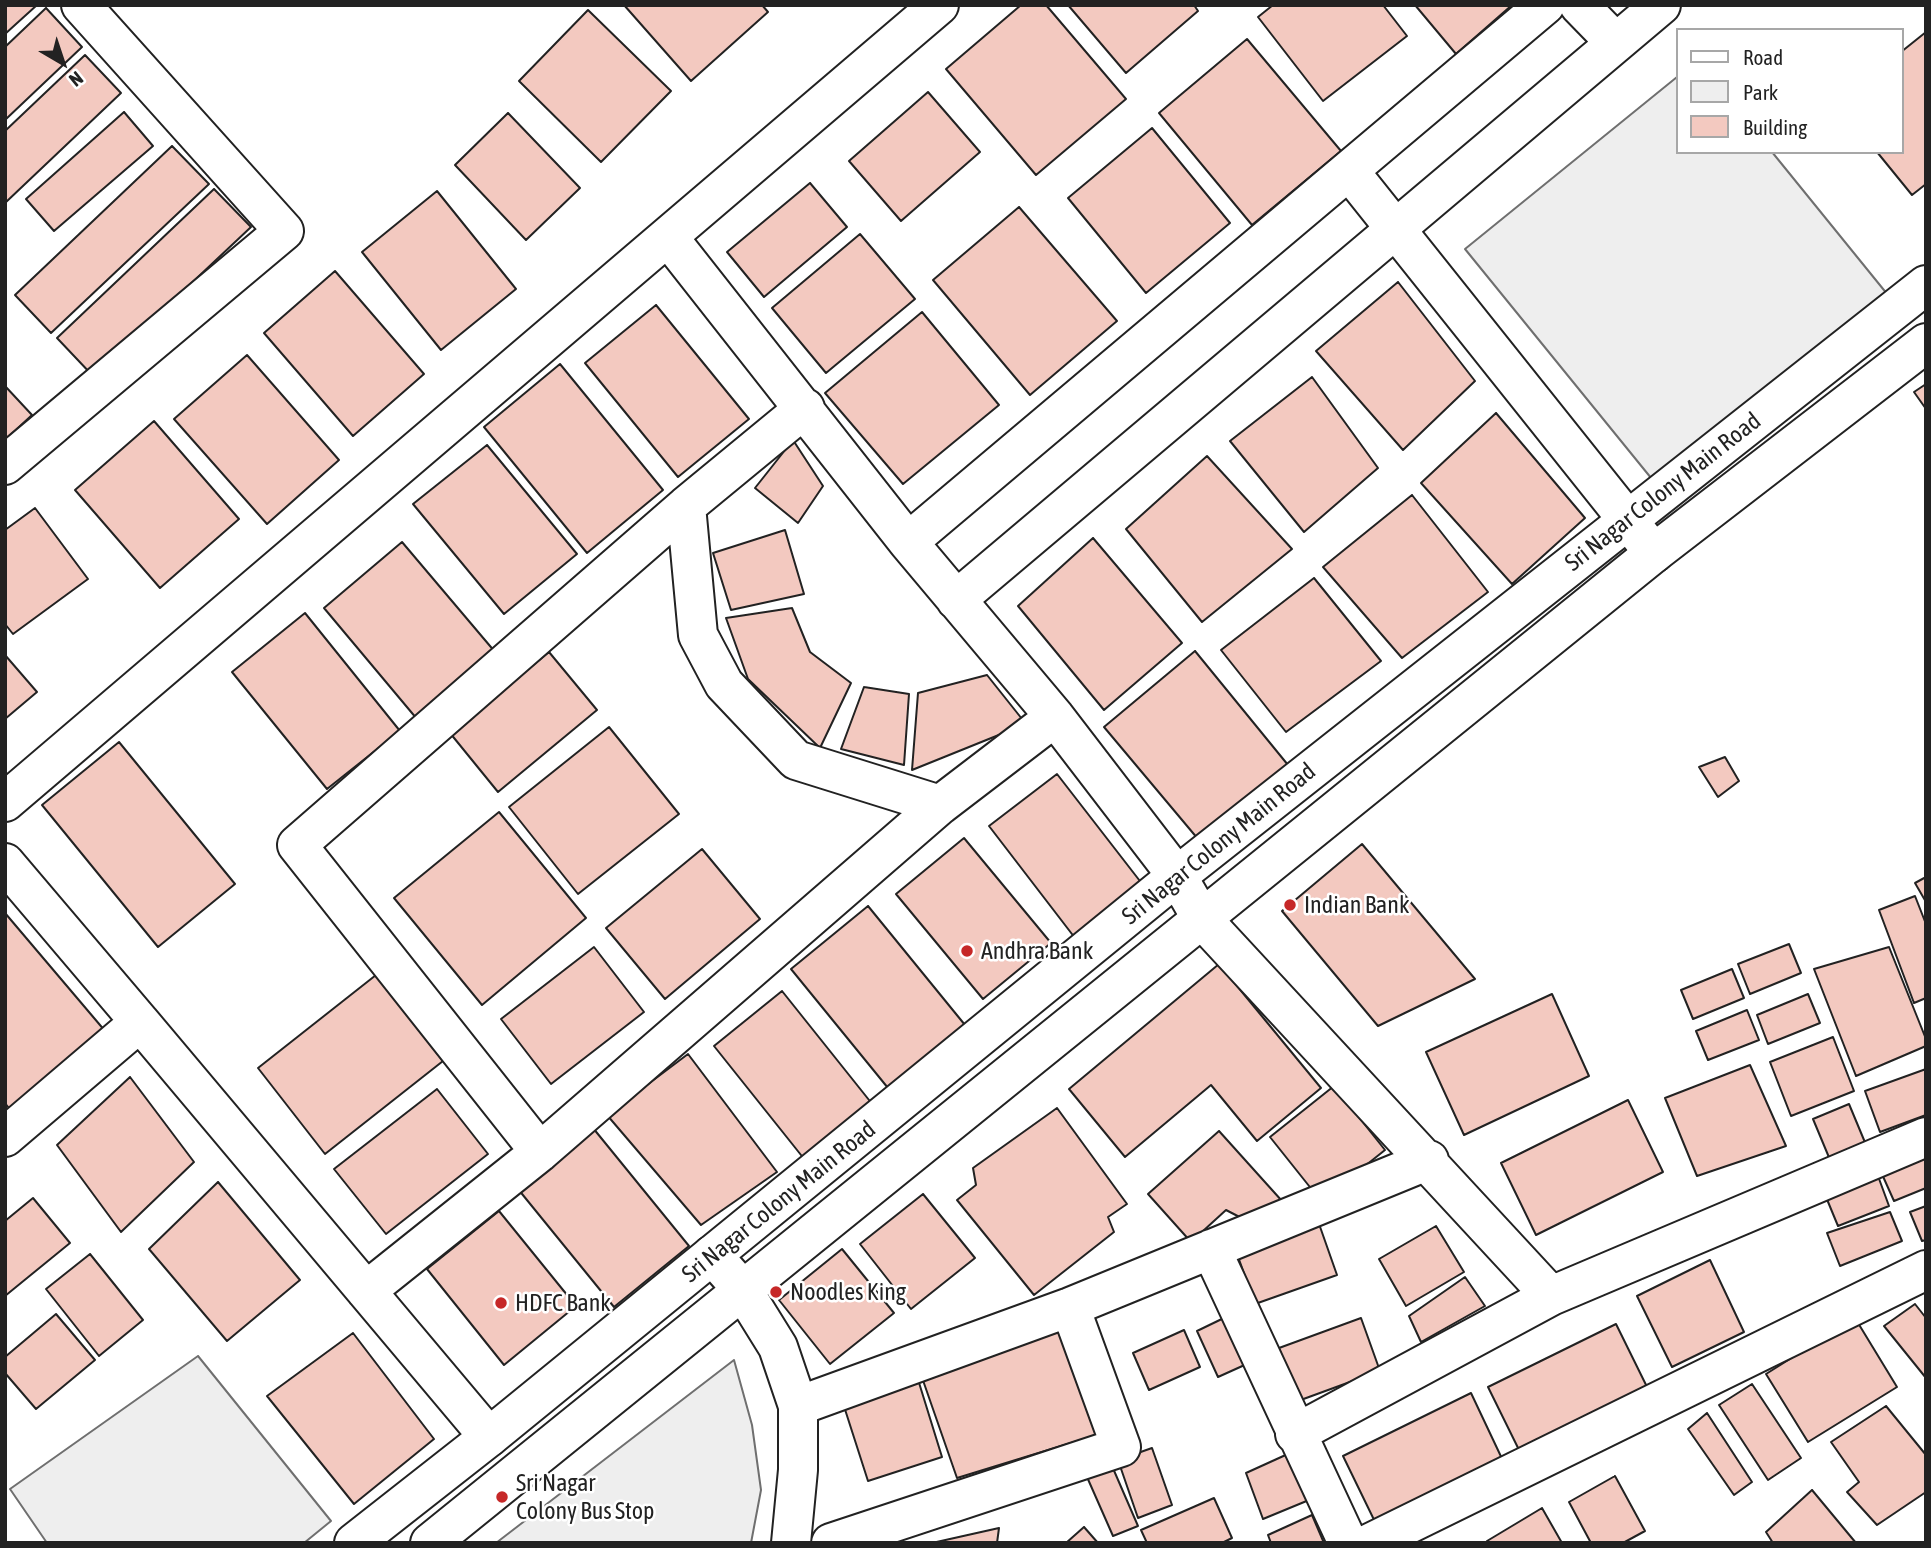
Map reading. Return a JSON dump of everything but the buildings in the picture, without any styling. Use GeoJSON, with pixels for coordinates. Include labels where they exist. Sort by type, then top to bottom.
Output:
{"type":"FeatureCollection","features":[{"type":"Feature","properties":{"kind":"street"},"geometry":{"type":"LineString","coordinates":[[5,465],[284,230],[81,5]]}},
{"type":"Feature","properties":{"kind":"street"},"geometry":{"type":"LineString","coordinates":[[5,802],[939,5]]}},
{"type":"Feature","properties":{"kind":"street"},"geometry":{"type":"LineString","coordinates":[[908,542],[1545,5]]}},
{"type":"Feature","properties":{"kind":"street"},"geometry":{"type":"LineString","coordinates":[[1579,5],[1615,42]]}},
{"type":"Feature","properties":{"kind":"street"},"geometry":{"type":"LineString","coordinates":[[957,600],[1661,5]]}},
{"type":"Feature","properties":{"kind":"street"},"geometry":{"type":"LineString","coordinates":[[1350,172],[1654,552]]}},
{"type":"Feature","properties":{"kind":"street"},"geometry":{"type":"LineString","coordinates":[[668,237],[908,542],[1055,717],[1177,876],[1202,919],[1429,1160],[1551,1296]]}},
{"type":"Feature","properties":{"kind":"street","name":"Sri Nagar Colony Main Road"},"geometry":{"type":"LineString","coordinates":[[354,1543],[489,1437],[1177,876],[1926,285]]}},
{"type":"Feature","properties":{"kind":"street","name":"Sri Nagar Colony Main Road"},"geometry":{"type":"LineString","coordinates":[[430,1543],[1654,552],[1926,343]]}},
{"type":"Feature","properties":{"kind":"street"},"geometry":{"type":"LineString","coordinates":[[540,1152],[297,845],[686,506],[804,408]]}},
{"type":"Feature","properties":{"kind":"street"},"geometry":{"type":"LineString","coordinates":[[686,506],[698,635],[724,684],[796,760],[940,805]]}},
{"type":"Feature","properties":{"kind":"street"},"geometry":{"type":"LineString","coordinates":[[366,1291],[540,1152],[940,805],[1055,717]]}},
{"type":"Feature","properties":{"kind":"street"},"geometry":{"type":"LineString","coordinates":[[5,863],[489,1437]]}},
{"type":"Feature","properties":{"kind":"street"},"geometry":{"type":"LineString","coordinates":[[5,1137],[140,1022]]}},
{"type":"Feature","properties":{"kind":"street"},"geometry":{"type":"LineString","coordinates":[[1295,1434],[1551,1296],[1926,1137]]}},
{"type":"Feature","properties":{"kind":"street"},"geometry":{"type":"LineString","coordinates":[[798,1406],[1070,1307],[1429,1160]]}},
{"type":"Feature","properties":{"kind":"street"},"geometry":{"type":"LineString","coordinates":[[1211,1249],[1348,1543]]}},
{"type":"Feature","properties":{"kind":"street"},"geometry":{"type":"LineString","coordinates":[[712,1255],[742,1289],[778,1347],[798,1406],[798,1469],[790,1543]]}},
{"type":"Feature","properties":{"kind":"street"},"geometry":{"type":"LineString","coordinates":[[1370,1543],[1922,1281]]}},
{"type":"Feature","properties":{"kind":"street"},"geometry":{"type":"LineString","coordinates":[[831,1543],[1121,1447],[1070,1307]]}},
{"type":"Feature","properties":{"kind":"green space"},"geometry":{"type":"Polygon","coordinates":[[[1675,79],[1675,154],[1774,154],[1892,300],[1660,489],[1465,249],[1675,79]]]}},
{"type":"Feature","properties":{"kind":"green space"},"geometry":{"type":"Polygon","coordinates":[[[198,1356],[331,1521],[304,1543],[47,1543],[10,1489],[198,1356]]]}},
{"type":"Feature","properties":{"kind":"green space"},"geometry":{"type":"Polygon","coordinates":[[[734,1360],[752,1425],[761,1490],[751,1543],[496,1543],[734,1360]]]}},
{"type":"Feature","properties":{"kind":"place","name":"Indian Bank"},"geometry":{"type":"Point","coordinates":[1290,905]}},
{"type":"Feature","properties":{"kind":"place","name":"Andhra Bank"},"geometry":{"type":"Point","coordinates":[967,951]}},
{"type":"Feature","properties":{"kind":"place","name":"Noodles King"},"geometry":{"type":"Point","coordinates":[776,1292]}},
{"type":"Feature","properties":{"kind":"place","name":"HDFC Bank"},"geometry":{"type":"Point","coordinates":[501,1303]}},
{"type":"Feature","properties":{"kind":"place","name":"Sri Nagar Colony Bus Stop"},"geometry":{"type":"Point","coordinates":[502,1497]}}]}
